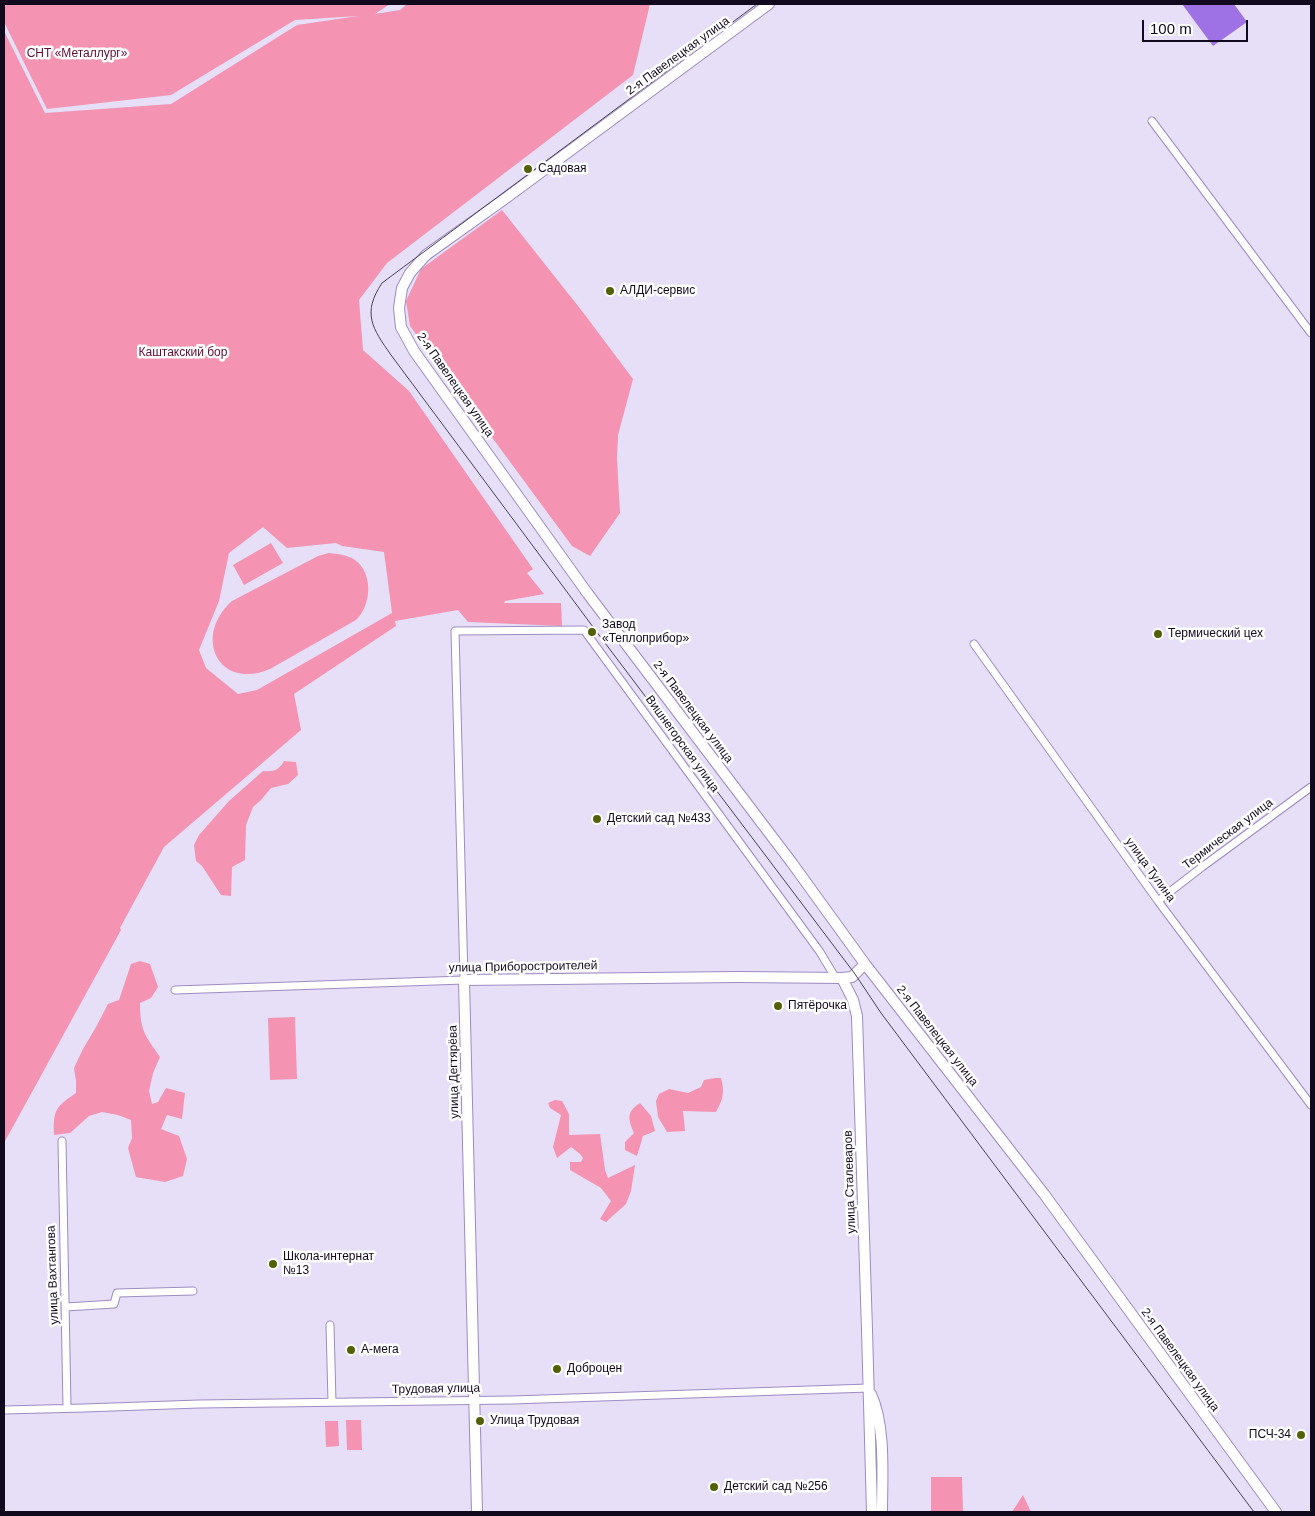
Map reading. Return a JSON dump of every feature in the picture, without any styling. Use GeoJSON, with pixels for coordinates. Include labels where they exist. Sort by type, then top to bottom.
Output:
{"type":"FeatureCollection","features":[{"type":"Feature","properties":{"kind":"main road","name":"2-я Павелецкая улица"},"geometry":{"type":"LineString","coordinates":[[769,4],[426,255],[410,273],[402,288],[399,308],[401,327],[414,351],[588,594],[792,863],[865,964],[1044,1194],[1276,1512]]}},
{"type":"Feature","properties":{"kind":"main road","name":"улица Приборостроителей"},"geometry":{"type":"LineString","coordinates":[[464,980],[839,978],[852,977],[865,964]]}},
{"type":"Feature","properties":{"kind":"main road","name":"улица Сталеваров"},"geometry":{"type":"LineString","coordinates":[[839,978],[853,1000],[857,1016],[872,1512]]}},
{"type":"Feature","properties":{"kind":"main road","name":"улица Дегтярёва"},"geometry":{"type":"LineString","coordinates":[[464,980],[477,1512]]}},
{"type":"Feature","properties":{"kind":"main road","name":"улица Сталеваров"},"geometry":{"type":"LineString","coordinates":[[869,1388],[876,1404],[880,1422],[882,1512]]}},
{"type":"Feature","properties":{"kind":"street"},"geometry":{"type":"LineString","coordinates":[[1152,121],[1311,334]]}},
{"type":"Feature","properties":{"kind":"street","name":"Вишнегорская улица"},"geometry":{"type":"LineString","coordinates":[[455,631],[584,630],[839,978]]}},
{"type":"Feature","properties":{"kind":"street","name":"улица Дегтярёва"},"geometry":{"type":"LineString","coordinates":[[455,631],[464,980]]}},
{"type":"Feature","properties":{"kind":"street","name":"улица Тулина"},"geometry":{"type":"LineString","coordinates":[[974,644],[1158,901],[1311,1105]]}},
{"type":"Feature","properties":{"kind":"street","name":"Термическая улица"},"geometry":{"type":"LineString","coordinates":[[1158,901],[1311,787]]}},
{"type":"Feature","properties":{"kind":"street","name":"улица Приборостроителей"},"geometry":{"type":"LineString","coordinates":[[175,990],[464,980]]}},
{"type":"Feature","properties":{"kind":"street","name":"улица Вахтангова"},"geometry":{"type":"LineString","coordinates":[[62,1141],[67,1408]]}},
{"type":"Feature","properties":{"kind":"street"},"geometry":{"type":"LineString","coordinates":[[66,1306],[114,1304],[117,1293],[193,1291]]}},
{"type":"Feature","properties":{"kind":"street"},"geometry":{"type":"LineString","coordinates":[[330,1326],[332,1402]]}},
{"type":"Feature","properties":{"kind":"street","name":"Трудовая улица"},"geometry":{"type":"LineString","coordinates":[[4,1410],[199,1404],[474,1400],[869,1388]]}},
{"type":"Feature","properties":{"kind":"green space","name":"Каштакский бор"},"geometry":{"type":"Polygon","coordinates":[[[4,4],[390,4],[375,14],[400,10],[407,4],[650,4],[633,75],[387,263],[359,300],[363,350],[409,391],[533,569],[527,573],[544,594],[505,601],[504,603],[561,603],[562,626],[468,622],[458,610],[395,621],[396,626],[294,694],[301,730],[164,847],[120,928],[121,930],[4,1143],[4,31],[45,113],[171,104],[297,25],[358,16],[295,20],[171,95],[47,109],[4,22],[4,4]],[[263,527],[229,553],[219,601],[199,650],[206,668],[238,694],[257,690],[392,613],[384,552],[342,546],[336,543],[287,548],[263,527]]]}},
{"type":"Feature","properties":{"kind":"green space"},"geometry":{"type":"Polygon","coordinates":[[[502,210],[633,379],[618,435],[617,459],[620,513],[590,556],[572,546],[410,326],[406,301],[421,269],[502,210]]]}},
{"type":"Feature","properties":{"kind":"green space"},"geometry":{"type":"Polygon","coordinates":[[[271,543],[283,563],[244,585],[233,565],[271,543]]]}},
{"type":"Feature","properties":{"kind":"green space"},"geometry":{"type":"Polygon","coordinates":[[[329,553],[352,558],[361,566],[365,573],[368,581],[367,599],[365,607],[356,620],[270,669],[252,674],[237,673],[225,667],[217,657],[213,644],[214,630],[220,615],[232,601],[318,556],[329,553]]]}},
{"type":"Feature","properties":{"kind":"green space"},"geometry":{"type":"Polygon","coordinates":[[[284,761],[296,762],[298,775],[288,784],[271,788],[253,807],[246,825],[245,860],[232,867],[231,896],[221,895],[202,866],[196,861],[194,845],[199,835],[229,801],[263,771],[276,770],[284,761]]]}},
{"type":"Feature","properties":{"kind":"green space"},"geometry":{"type":"Polygon","coordinates":[[[140,961],[150,964],[158,987],[151,998],[140,1003],[142,1027],[160,1057],[153,1073],[149,1091],[152,1104],[158,1102],[166,1088],[185,1093],[182,1119],[167,1115],[161,1129],[179,1136],[187,1159],[183,1176],[165,1182],[136,1177],[128,1148],[132,1138],[131,1120],[102,1112],[89,1116],[70,1133],[54,1135],[54,1119],[57,1110],[76,1093],[74,1068],[83,1049],[108,1004],[119,1000],[131,964],[140,961]]]}},
{"type":"Feature","properties":{"kind":"green space"},"geometry":{"type":"Polygon","coordinates":[[[295,1017],[297,1079],[270,1080],[268,1018],[295,1017]]]}},
{"type":"Feature","properties":{"kind":"green space"},"geometry":{"type":"Polygon","coordinates":[[[721,1078],[723,1088],[722,1099],[716,1112],[683,1111],[685,1131],[667,1132],[658,1117],[656,1101],[659,1094],[669,1089],[688,1093],[701,1087],[704,1080],[721,1078]]]}},
{"type":"Feature","properties":{"kind":"green space"},"geometry":{"type":"Polygon","coordinates":[[[555,1100],[562,1101],[569,1114],[569,1135],[600,1134],[605,1170],[608,1178],[635,1165],[631,1191],[626,1204],[606,1222],[600,1219],[611,1201],[601,1188],[570,1170],[570,1162],[581,1162],[583,1158],[580,1154],[571,1147],[557,1158],[553,1147],[561,1115],[550,1108],[548,1103],[555,1100]]]}},
{"type":"Feature","properties":{"kind":"green space"},"geometry":{"type":"Polygon","coordinates":[[[640,1103],[651,1116],[655,1131],[643,1136],[637,1156],[625,1150],[625,1142],[634,1133],[630,1124],[630,1113],[640,1103]]]}},
{"type":"Feature","properties":{"kind":"green space"},"geometry":{"type":"Polygon","coordinates":[[[346,1420],[361,1420],[362,1450],[347,1450],[346,1420]]]}},
{"type":"Feature","properties":{"kind":"green space"},"geometry":{"type":"Polygon","coordinates":[[[325,1421],[338,1421],[339,1446],[326,1447],[325,1421]]]}},
{"type":"Feature","properties":{"kind":"green space"},"geometry":{"type":"Polygon","coordinates":[[[931,1477],[962,1477],[963,1512],[931,1512],[931,1477]]]}},
{"type":"Feature","properties":{"kind":"green space"},"geometry":{"type":"Polygon","coordinates":[[[1023,1495],[1031,1512],[1012,1512],[1023,1495]]]}},
{"type":"Feature","properties":{"kind":"shaded area"},"geometry":{"type":"Polygon","coordinates":[[[1182,4],[1234,4],[1247,22],[1213,46],[1182,4]]]}},
{"type":"Feature","properties":{"kind":"tram line"},"geometry":{"type":"LineString","coordinates":[[757,4],[382,283],[372,303],[372,320],[379,337],[391,355],[599,635],[855,974],[881,1013],[1254,1512]]}},
{"type":"Feature","properties":{"kind":"place","name":"Садовая"},"geometry":{"type":"Point","coordinates":[528,169]}},
{"type":"Feature","properties":{"kind":"place","name":"АЛДИ-сервис"},"geometry":{"type":"Point","coordinates":[610,291]}},
{"type":"Feature","properties":{"kind":"place","name":"Завод «Теплоприбор»"},"geometry":{"type":"Point","coordinates":[592,632]}},
{"type":"Feature","properties":{"kind":"place","name":"Термический цех"},"geometry":{"type":"Point","coordinates":[1158,634]}},
{"type":"Feature","properties":{"kind":"place","name":"Детский сад №433"},"geometry":{"type":"Point","coordinates":[597,819]}},
{"type":"Feature","properties":{"kind":"place","name":"Пятёрочка"},"geometry":{"type":"Point","coordinates":[778,1006]}},
{"type":"Feature","properties":{"kind":"place","name":"Школа-интернат №13"},"geometry":{"type":"Point","coordinates":[273,1264]}},
{"type":"Feature","properties":{"kind":"place","name":"А-мега"},"geometry":{"type":"Point","coordinates":[351,1350]}},
{"type":"Feature","properties":{"kind":"place","name":"Доброцен"},"geometry":{"type":"Point","coordinates":[557,1369]}},
{"type":"Feature","properties":{"kind":"place","name":"Улица Трудовая"},"geometry":{"type":"Point","coordinates":[480,1421]}},
{"type":"Feature","properties":{"kind":"place","name":"ПСЧ-34"},"geometry":{"type":"Point","coordinates":[1301,1435]}},
{"type":"Feature","properties":{"kind":"place","name":"Детский сад №256"},"geometry":{"type":"Point","coordinates":[714,1487]}},
{"type":"Feature","properties":{"kind":"park label","name":"СНТ «Металлург»"},"geometry":{"type":"Point","coordinates":[77,54]}}]}
